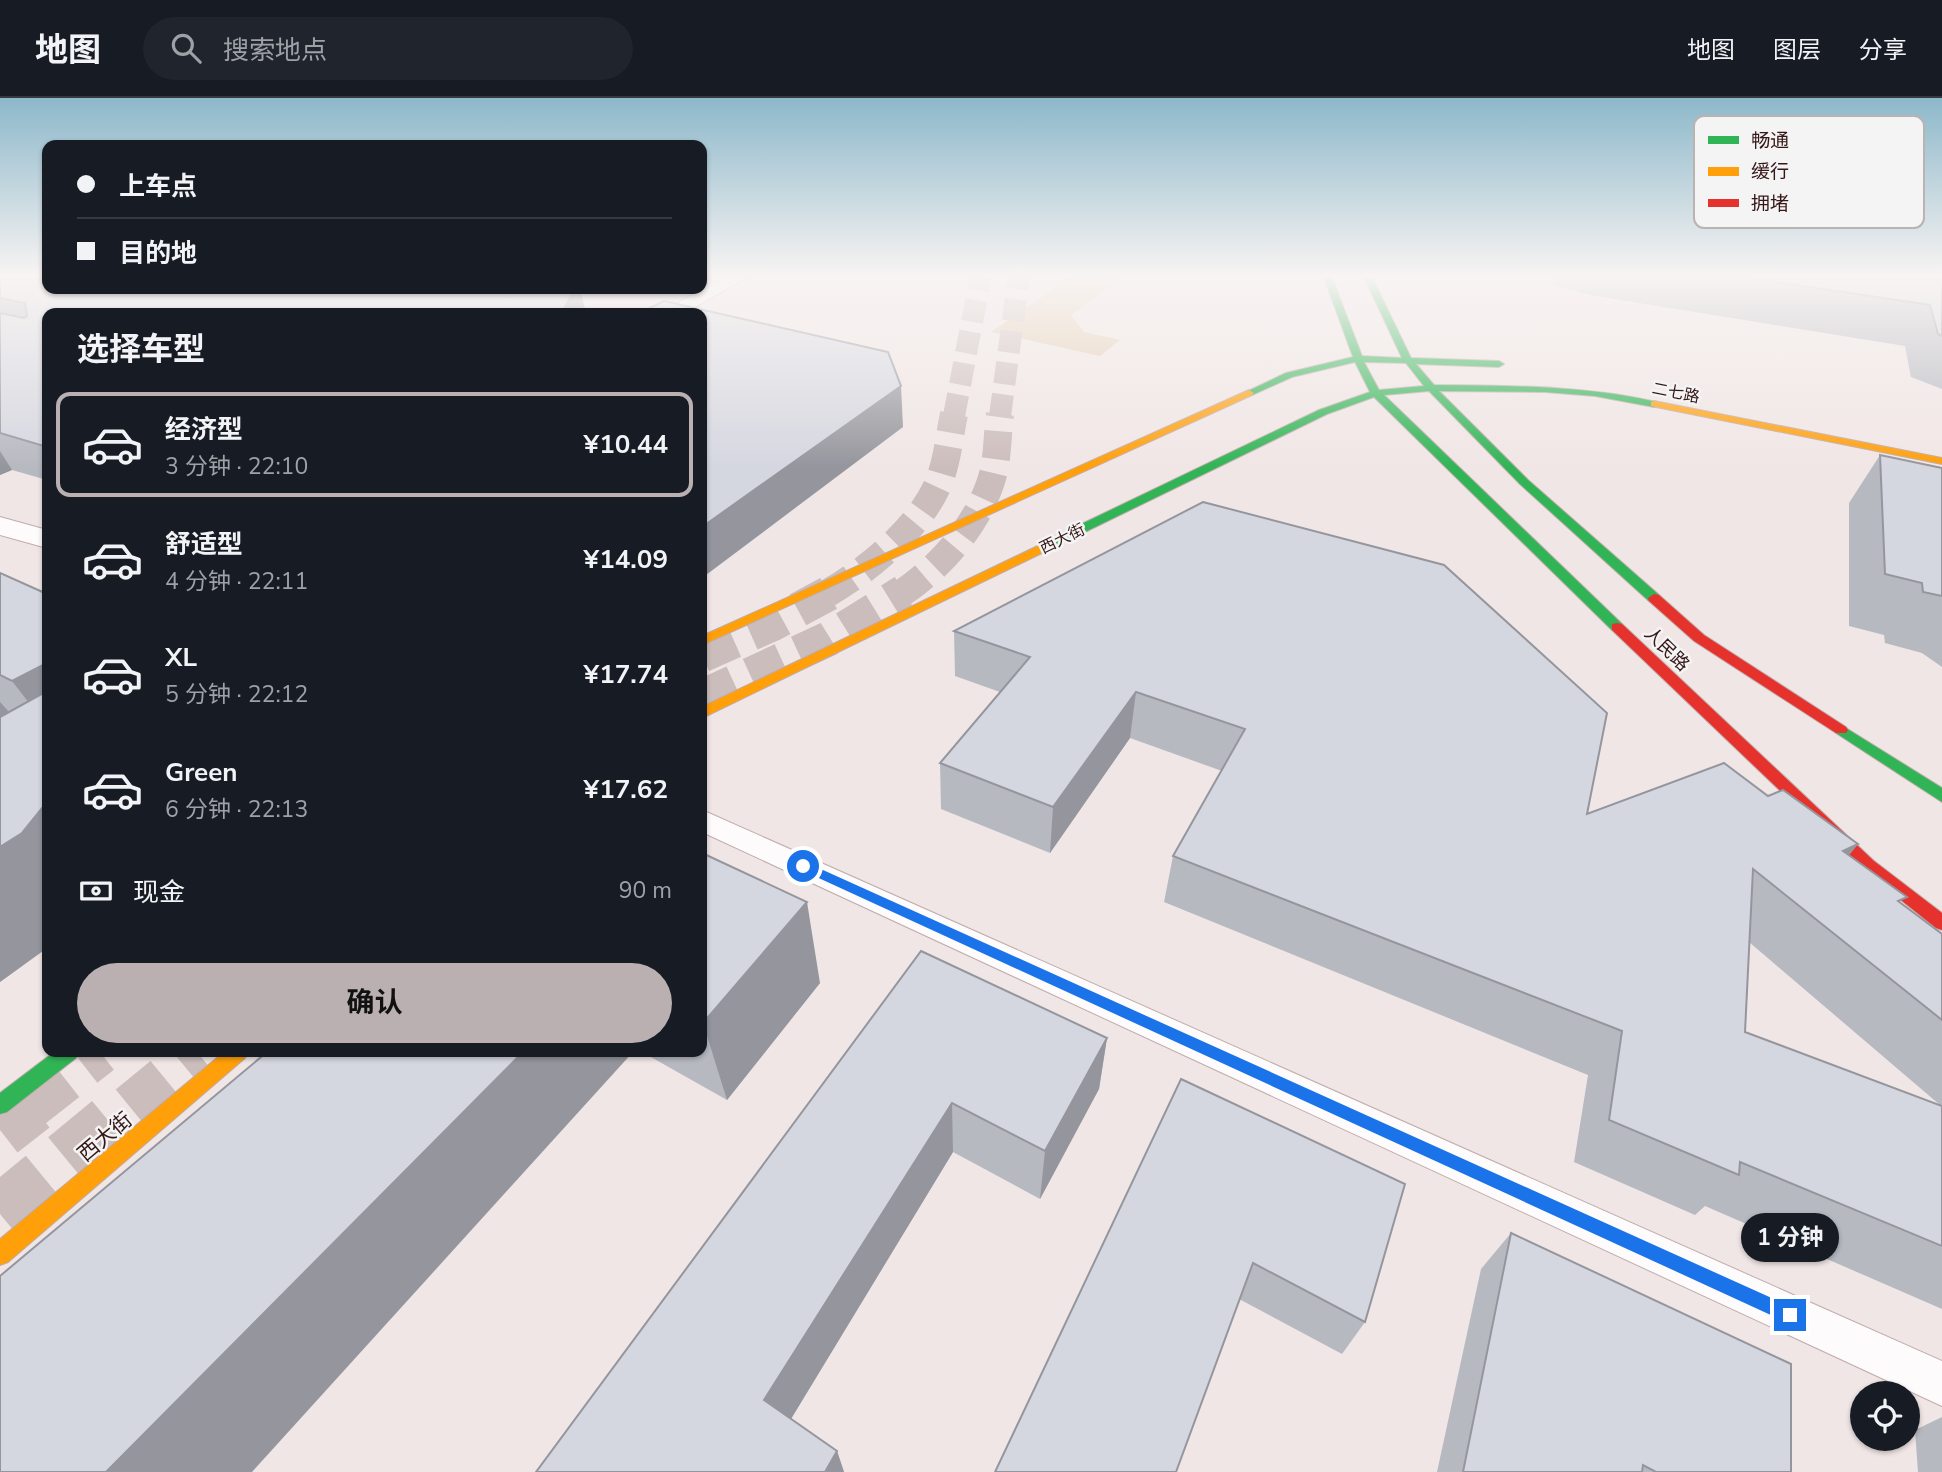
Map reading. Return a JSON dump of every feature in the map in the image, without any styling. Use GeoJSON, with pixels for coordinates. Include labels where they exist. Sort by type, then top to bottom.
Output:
{"type":"FeatureCollection","features":[{"type":"Feature","properties":{"kind":"main road","name":"人民路"},"geometry":{"type":"LineString","coordinates":[[1351,339],[1376,393],[1461,479],[1868,865],[1942,923]]}},
{"type":"Feature","properties":{"kind":"main road","name":"人民路"},"geometry":{"type":"LineString","coordinates":[[1398,339],[1407,359],[1431,388],[1524,482],[1699,638],[1942,796]]}},
{"type":"Feature","properties":{"kind":"main road"},"geometry":{"type":"LineString","coordinates":[[707,639],[1289,375],[1358,359],[1407,359],[1521,366]]}},
{"type":"Feature","properties":{"kind":"main road","name":"二七路"},"geometry":{"type":"LineString","coordinates":[[1576,374],[1744,405]]}},
{"type":"Feature","properties":{"kind":"main road","name":"西大街"},"geometry":{"type":"LineString","coordinates":[[707,711],[1323,412],[1376,393],[1431,388]]}},
{"type":"Feature","properties":{"kind":"main road","name":"二七路"},"geometry":{"type":"LineString","coordinates":[[1431,388],[1500,388],[1595,394],[1942,461]]}},
{"type":"Feature","properties":{"kind":"main road"},"geometry":{"type":"LineString","coordinates":[[0,1105],[62,1057]]}},
{"type":"Feature","properties":{"kind":"main road","name":"西大街"},"geometry":{"type":"LineString","coordinates":[[0,1254],[232,1057]]}},
{"type":"Feature","properties":{"kind":"street"},"geometry":{"type":"LineString","coordinates":[[0,526],[42,538]]}},
{"type":"Feature","properties":{"kind":"lane"},"geometry":{"type":"LineString","coordinates":[[707,822],[1942,1384]]}},
{"type":"Feature","properties":{"kind":"shaded area"},"geometry":{"type":"Polygon","coordinates":[[[1023,339],[1120,340],[1100,356],[1023,339]]]}},
{"type":"Feature","properties":{"kind":"building"},"geometry":{"type":"Polygon","coordinates":[[[0,339],[42,339],[42,446],[0,433],[0,339]]]}},
{"type":"Feature","properties":{"kind":"building"},"geometry":{"type":"Polygon","coordinates":[[[707,339],[831,339],[888,352],[901,386],[707,523],[707,339]]]}},
{"type":"Feature","properties":{"kind":"building"},"geometry":{"type":"Polygon","coordinates":[[[1880,455],[1942,468],[1942,596],[1923,592],[1922,583],[1885,574],[1880,455]]]}},
{"type":"Feature","properties":{"kind":"building"},"geometry":{"type":"Polygon","coordinates":[[[1203,502],[1444,565],[1607,713],[1587,814],[1724,763],[1768,796],[1783,790],[1858,844],[1843,851],[1907,897],[1898,901],[1942,934],[1942,1020],[1753,869],[1745,1032],[1942,1106],[1942,1246],[1740,1162],[1739,1175],[1609,1120],[1622,1031],[1173,856],[1245,729],[1136,692],[1053,807],[940,763],[1030,657],[954,631],[1203,502]]]}},
{"type":"Feature","properties":{"kind":"building"},"geometry":{"type":"Polygon","coordinates":[[[0,573],[42,592],[42,666],[12,681],[0,675],[0,573]]]}},
{"type":"Feature","properties":{"kind":"building"},"geometry":{"type":"Polygon","coordinates":[[[42,694],[42,808],[22,833],[0,847],[0,717],[42,694]]]}},
{"type":"Feature","properties":{"kind":"building"},"geometry":{"type":"Polygon","coordinates":[[[707,855],[807,902],[707,1018],[707,855]]]}},
{"type":"Feature","properties":{"kind":"building"},"geometry":{"type":"Polygon","coordinates":[[[921,951],[1107,1038],[1045,1151],[952,1103],[764,1400],[837,1451],[825,1472],[536,1472],[921,951]]]}},
{"type":"Feature","properties":{"kind":"building"},"geometry":{"type":"Polygon","coordinates":[[[261,1057],[518,1057],[106,1472],[0,1472],[0,1276],[261,1057]]]}},
{"type":"Feature","properties":{"kind":"building"},"geometry":{"type":"Polygon","coordinates":[[[1181,1079],[1405,1184],[1365,1322],[1253,1263],[1176,1472],[995,1472],[1181,1079]]]}},
{"type":"Feature","properties":{"kind":"building"},"geometry":{"type":"Polygon","coordinates":[[[1511,1233],[1791,1364],[1791,1472],[1656,1472],[1643,1465],[1642,1472],[1463,1472],[1511,1233]]]}},
{"type":"Feature","properties":{"kind":"tunnel"},"geometry":{"type":"LineString","coordinates":[[954,416],[969,339]]}},
{"type":"Feature","properties":{"kind":"tunnel"},"geometry":{"type":"LineString","coordinates":[[1000,416],[1010,339]]}},
{"type":"Feature","properties":{"kind":"tunnel"},"geometry":{"type":"LineString","coordinates":[[828,593],[879,557],[896,542],[924,509],[942,473],[954,414]]}},
{"type":"Feature","properties":{"kind":"tunnel"},"geometry":{"type":"LineString","coordinates":[[902,593],[942,559],[975,516],[993,476],[1000,414]]}},
{"type":"Feature","properties":{"kind":"tunnel"},"geometry":{"type":"LineString","coordinates":[[707,653],[772,624],[831,592]]}},
{"type":"Feature","properties":{"kind":"tunnel"},"geometry":{"type":"LineString","coordinates":[[707,695],[828,639],[904,592]]}},
{"type":"Feature","properties":{"kind":"tunnel"},"geometry":{"type":"LineString","coordinates":[[30,1107],[94,1057]]}},
{"type":"Feature","properties":{"kind":"tunnel"},"geometry":{"type":"LineString","coordinates":[[130,1107],[191,1057]]}},
{"type":"Feature","properties":{"kind":"tunnel"},"geometry":{"type":"LineString","coordinates":[[0,1130],[32,1105]]}},
{"type":"Feature","properties":{"kind":"tunnel"},"geometry":{"type":"LineString","coordinates":[[0,1214],[132,1105]]}},
{"type":"Feature","properties":{"kind":"traffic: fast"},"geometry":{"type":"LineString","coordinates":[[1351,339],[1376,393],[1617,627]]}},
{"type":"Feature","properties":{"kind":"traffic: fast"},"geometry":{"type":"LineString","coordinates":[[1398,339],[1407,359],[1431,388],[1524,482],[1654,598]]}},
{"type":"Feature","properties":{"kind":"traffic: fast"},"geometry":{"type":"LineString","coordinates":[[1249,393],[1289,375],[1358,359],[1499,364]]}},
{"type":"Feature","properties":{"kind":"traffic: fast"},"geometry":{"type":"LineString","coordinates":[[1044,547],[1323,412],[1376,393],[1431,388],[1545,389],[1595,393],[1654,404]]}},
{"type":"Feature","properties":{"kind":"traffic: fast"},"geometry":{"type":"LineString","coordinates":[[1841,730],[1942,796]]}},
{"type":"Feature","properties":{"kind":"traffic: fast"},"geometry":{"type":"LineString","coordinates":[[0,1105],[62,1057]]}},
{"type":"Feature","properties":{"kind":"traffic: slow"},"geometry":{"type":"LineString","coordinates":[[707,639],[1249,393]]}},
{"type":"Feature","properties":{"kind":"traffic: slow"},"geometry":{"type":"LineString","coordinates":[[1654,404],[1942,461]]}},
{"type":"Feature","properties":{"kind":"traffic: slow"},"geometry":{"type":"LineString","coordinates":[[707,711],[1044,547]]}},
{"type":"Feature","properties":{"kind":"traffic: slow"},"geometry":{"type":"LineString","coordinates":[[0,1254],[232,1057]]}},
{"type":"Feature","properties":{"kind":"traffic: jam"},"geometry":{"type":"LineString","coordinates":[[1654,598],[1699,638],[1841,730]]}},
{"type":"Feature","properties":{"kind":"traffic: jam"},"geometry":{"type":"LineString","coordinates":[[1617,627],[1868,865],[1942,923]]}},
{"type":"Feature","properties":{"kind":"route"},"geometry":{"type":"LineString","coordinates":[[803,866],[1790,1315]]}}]}
